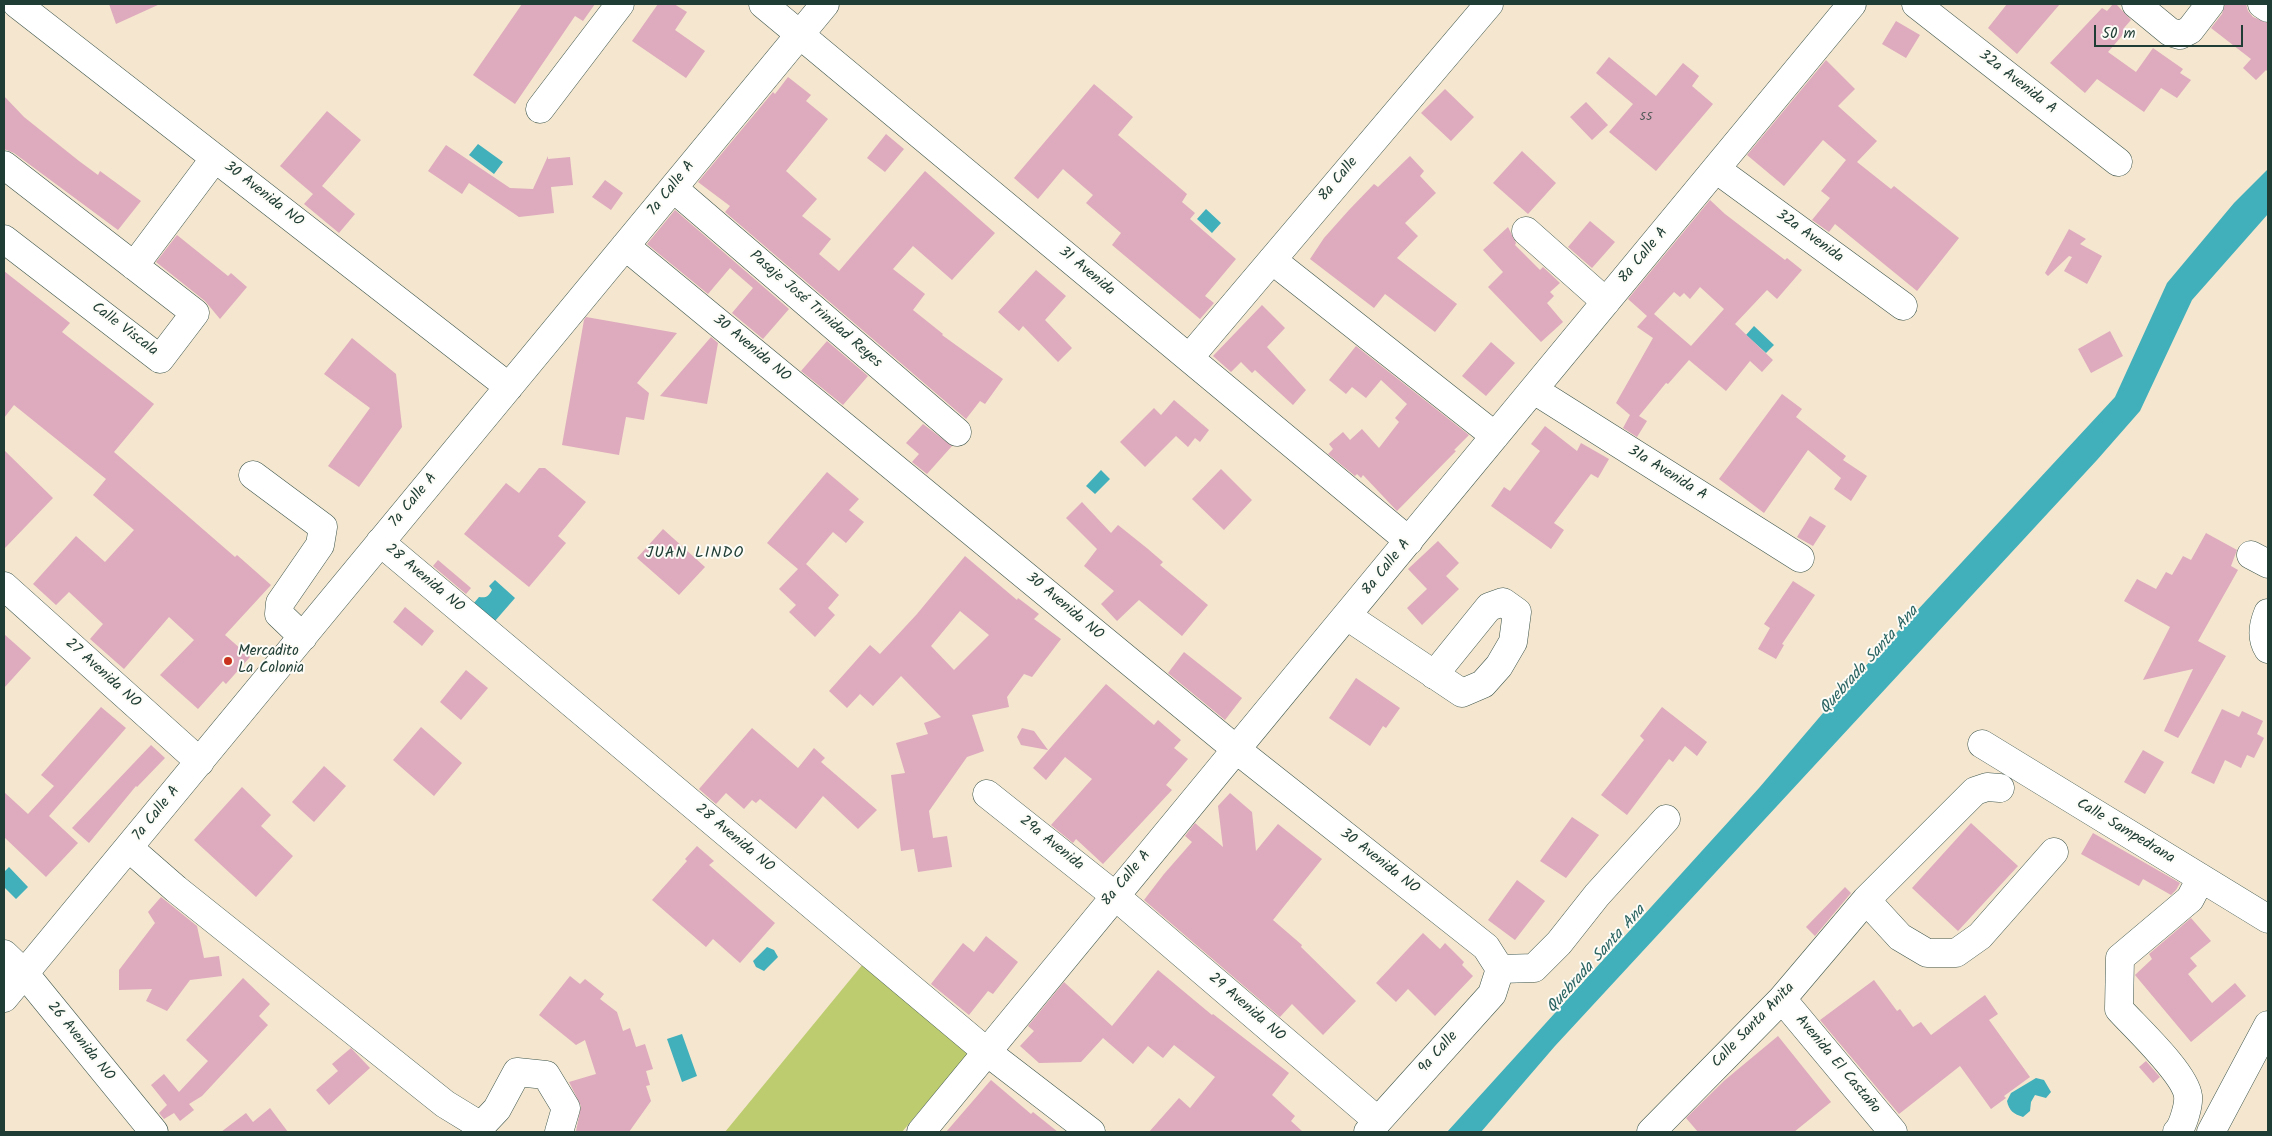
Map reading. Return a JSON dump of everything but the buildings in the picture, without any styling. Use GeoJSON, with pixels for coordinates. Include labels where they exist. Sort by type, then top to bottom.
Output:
{"type":"FeatureCollection","features":[{"type":"Feature","properties":{"kind":"street","name":"30 Avenida NO"},"geometry":{"type":"LineString","coordinates":[[17,4],[509,387]]}},
{"type":"Feature","properties":{"kind":"street"},"geometry":{"type":"LineString","coordinates":[[540,109],[620,4]]}},
{"type":"Feature","properties":{"kind":"street","name":"31 Avenida"},"geometry":{"type":"LineString","coordinates":[[763,4],[1409,541]]}},
{"type":"Feature","properties":{"kind":"street","name":"7a Calle A"},"geometry":{"type":"LineString","coordinates":[[4,998],[824,4]]}},
{"type":"Feature","properties":{"kind":"street","name":"8a Calle"},"geometry":{"type":"LineString","coordinates":[[1189,358],[1490,4]]}},
{"type":"Feature","properties":{"kind":"street","name":"8a Calle A"},"geometry":{"type":"LineString","coordinates":[[921,1132],[1114,895],[1237,750],[1852,4]]}},
{"type":"Feature","properties":{"kind":"street","name":"32a Avenida A"},"geometry":{"type":"LineString","coordinates":[[1916,4],[2118,162]]}},
{"type":"Feature","properties":{"kind":"street"},"geometry":{"type":"LineString","coordinates":[[2136,4],[2170,32],[2180,35],[2190,30],[2210,4]]}},
{"type":"Feature","properties":{"kind":"street"},"geometry":{"type":"LineString","coordinates":[[2262,4],[2268,8]]}},
{"type":"Feature","properties":{"kind":"street"},"geometry":{"type":"LineString","coordinates":[[126,260],[208,152]]}},
{"type":"Feature","properties":{"kind":"street","name":"Calle Viscala"},"geometry":{"type":"LineString","coordinates":[[4,166],[195,313],[160,359],[4,239]]}},
{"type":"Feature","properties":{"kind":"street","name":"32a Avenida"},"geometry":{"type":"LineString","coordinates":[[1716,169],[1903,306]]}},
{"type":"Feature","properties":{"kind":"street","name":"Pasaje José Trinidad Reyes"},"geometry":{"type":"LineString","coordinates":[[673,188],[957,432]]}},
{"type":"Feature","properties":{"kind":"street"},"geometry":{"type":"LineString","coordinates":[[1526,231],[1606,302]]}},
{"type":"Feature","properties":{"kind":"street","name":"30 Avenida NO"},"geometry":{"type":"LineString","coordinates":[[625,246],[1237,750],[1486,947],[1500,969]]}},
{"type":"Feature","properties":{"kind":"street"},"geometry":{"type":"LineString","coordinates":[[1272,260],[1495,436]]}},
{"type":"Feature","properties":{"kind":"street","name":"31a Avenida A"},"geometry":{"type":"LineString","coordinates":[[1534,390],[1800,558]]}},
{"type":"Feature","properties":{"kind":"street"},"geometry":{"type":"LineString","coordinates":[[253,475],[323,527],[320,545],[280,602],[279,614],[302,638]]}},
{"type":"Feature","properties":{"kind":"street","name":"28 Avenida NO"},"geometry":{"type":"LineString","coordinates":[[380,542],[987,1052],[1090,1132]]}},
{"type":"Feature","properties":{"kind":"street","name":"27 Avenida NO"},"geometry":{"type":"LineString","coordinates":[[4,586],[200,762]]}},
{"type":"Feature","properties":{"kind":"street"},"geometry":{"type":"LineString","coordinates":[[2268,613],[2263,642],[2268,649]]}},
{"type":"Feature","properties":{"kind":"street"},"geometry":{"type":"LineString","coordinates":[[1347,616],[1434,674]]}},
{"type":"Feature","properties":{"kind":"street","name":"Calle Sampedrana"},"geometry":{"type":"LineString","coordinates":[[1982,744],[2268,919]]}},
{"type":"Feature","properties":{"kind":"street","name":"Calle Santa Anita"},"geometry":{"type":"LineString","coordinates":[[1651,1132],[1782,998],[1860,907],[1975,791],[1987,787],[2000,788]]}},
{"type":"Feature","properties":{"kind":"street","name":"29a Avenida"},"geometry":{"type":"LineString","coordinates":[[987,794],[1114,895]]}},
{"type":"Feature","properties":{"kind":"street"},"geometry":{"type":"LineString","coordinates":[[1500,969],[1534,968],[1559,943],[1597,895],[1666,819]]}},
{"type":"Feature","properties":{"kind":"street"},"geometry":{"type":"LineString","coordinates":[[129,848],[176,889],[445,1104],[481,1126],[498,1109],[517,1072],[546,1075],[566,1108],[559,1132]]}},
{"type":"Feature","properties":{"kind":"street"},"geometry":{"type":"LineString","coordinates":[[1860,907],[1900,937],[1927,953],[1956,953],[1980,936],[2054,852]]}},
{"type":"Feature","properties":{"kind":"street"},"geometry":{"type":"LineString","coordinates":[[2177,1132],[2182,1126],[2188,1096],[2178,1074],[2119,1008],[2120,958],[2190,899],[2201,878]]}},
{"type":"Feature","properties":{"kind":"street","name":"29 Avenida NO"},"geometry":{"type":"LineString","coordinates":[[1114,895],[1373,1126]]}},
{"type":"Feature","properties":{"kind":"street","name":"26 Avenida NO"},"geometry":{"type":"LineString","coordinates":[[4,954],[25,974],[154,1132]]}},
{"type":"Feature","properties":{"kind":"street","name":"9a Calle"},"geometry":{"type":"LineString","coordinates":[[1373,1126],[1492,994],[1500,969]]}},
{"type":"Feature","properties":{"kind":"street","name":"Avenida El Castaño"},"geometry":{"type":"LineString","coordinates":[[1782,998],[1893,1132]]}},
{"type":"Feature","properties":{"kind":"street"},"geometry":{"type":"LineString","coordinates":[[2211,1132],[2268,1025]]}},
{"type":"Feature","properties":{"kind":"green space"},"geometry":{"type":"Polygon","coordinates":[[[863,964],[971,1050],[902,1132],[725,1132],[863,964]]]}},
{"type":"Feature","properties":{"kind":"water"},"geometry":{"type":"Polygon","coordinates":[[[478,144],[503,162],[494,174],[469,155],[478,144]]]}},
{"type":"Feature","properties":{"kind":"water"},"geometry":{"type":"Polygon","coordinates":[[[2268,169],[2268,214],[2192,300],[2140,411],[2097,460],[1555,1046],[1481,1132],[1447,1132],[1759,788],[1835,699],[2115,397],[2167,283],[2234,203],[2268,169]]]}},
{"type":"Feature","properties":{"kind":"water"},"geometry":{"type":"Polygon","coordinates":[[[1206,209],[1221,223],[1212,233],[1197,219],[1206,209]]]}},
{"type":"Feature","properties":{"kind":"water"},"geometry":{"type":"Polygon","coordinates":[[[1754,326],[1774,345],[1766,353],[1746,335],[1754,326]]]}},
{"type":"Feature","properties":{"kind":"water"},"geometry":{"type":"Polygon","coordinates":[[[1101,470],[1110,479],[1095,494],[1086,486],[1101,470]]]}},
{"type":"Feature","properties":{"kind":"water"},"geometry":{"type":"Polygon","coordinates":[[[495,580],[515,598],[495,621],[474,603],[479,597],[485,597],[489,594],[492,590],[489,586],[495,580]]]}},
{"type":"Feature","properties":{"kind":"water"},"geometry":{"type":"Polygon","coordinates":[[[9,867],[28,887],[16,899],[4,887],[4,872],[9,867]]]}},
{"type":"Feature","properties":{"kind":"water"},"geometry":{"type":"Polygon","coordinates":[[[767,947],[774,950],[778,957],[764,971],[756,967],[753,961],[767,947]]]}},
{"type":"Feature","properties":{"kind":"water"},"geometry":{"type":"Polygon","coordinates":[[[682,1034],[697,1076],[682,1082],[667,1039],[682,1034]]]}},
{"type":"Feature","properties":{"kind":"water"},"geometry":{"type":"Polygon","coordinates":[[[2036,1078],[2044,1080],[2051,1092],[2046,1098],[2035,1095],[2031,1102],[2030,1111],[2023,1117],[2011,1110],[2007,1101],[2011,1093],[2036,1078]]]}},
{"type":"Feature","properties":{"kind":"place","name":"Mercadito La Colonia"},"geometry":{"type":"Point","coordinates":[228,661]}},
{"type":"Feature","properties":{"kind":"district","name":"JUAN LINDO"},"geometry":{"type":"Point","coordinates":[695,554]}},
{"type":"Feature","properties":{"kind":"water label","name":"Quebrada Santa Ana"},"geometry":{"type":"Point","coordinates":[1870,661]}},
{"type":"Feature","properties":{"kind":"water label","name":"Quebrada Santa Ana"},"geometry":{"type":"Point","coordinates":[1597,960]}}]}
